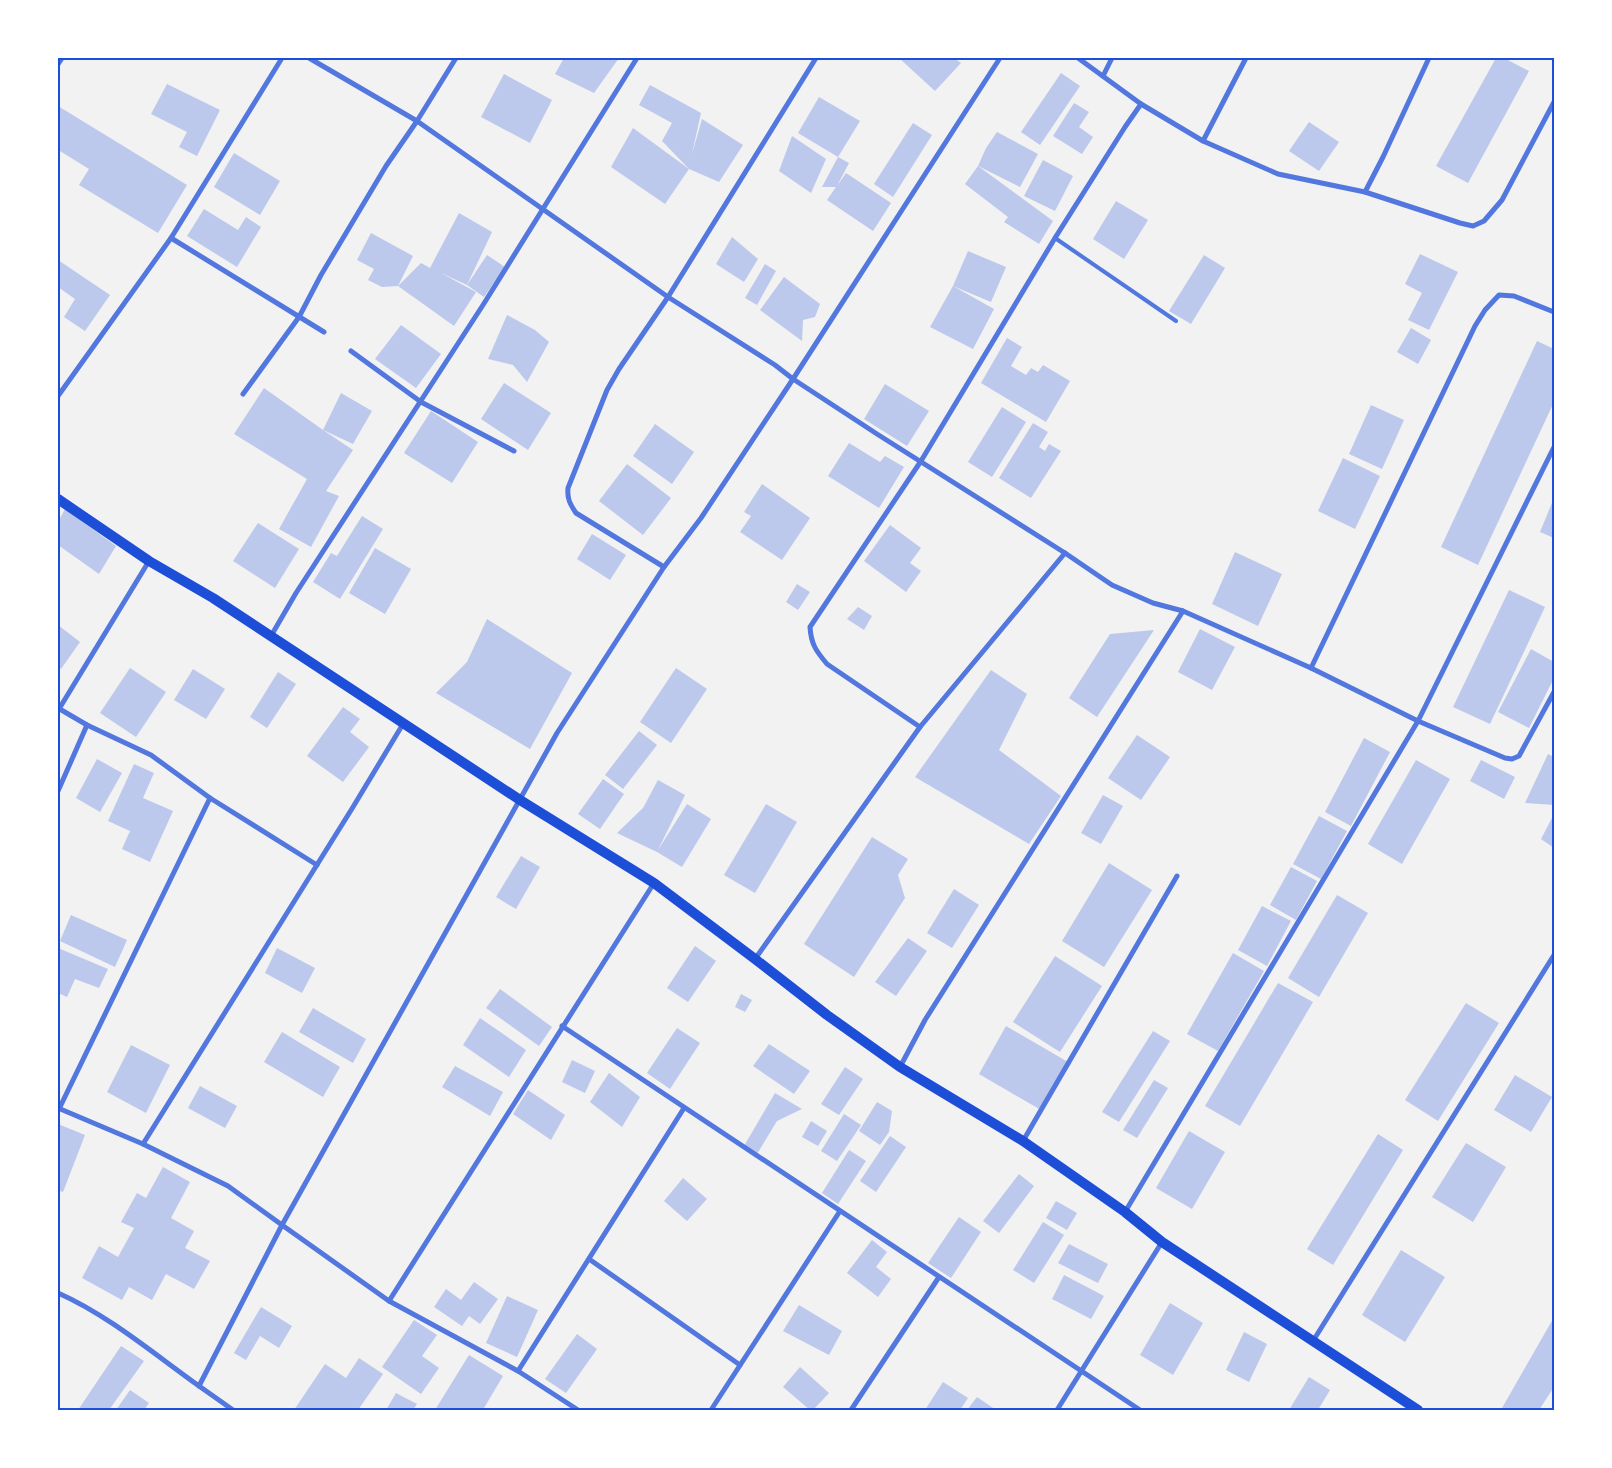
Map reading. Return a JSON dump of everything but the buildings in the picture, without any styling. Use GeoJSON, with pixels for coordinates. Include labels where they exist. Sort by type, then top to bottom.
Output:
{"type":"FeatureCollection","features":[{"type":"Feature","properties":{"kind":"main road"},"geometry":{"type":"LineString","coordinates":[[58,499],[149,562],[213,598],[520,800],[654,883],[756,959],[826,1015],[900,1067],[1023,1141],[1125,1212],[1162,1242],[1418,1410]]}},
{"type":"Feature","properties":{"kind":"street"},"geometry":{"type":"LineString","coordinates":[[58,64],[62,58]]}},
{"type":"Feature","properties":{"kind":"street"},"geometry":{"type":"LineString","coordinates":[[58,396],[171,238],[282,58]]}},
{"type":"Feature","properties":{"kind":"street"},"geometry":{"type":"LineString","coordinates":[[309,58],[417,121],[668,297],[1065,553],[1112,586],[1153,603],[1183,611],[1312,668],[1418,721],[1505,758],[1512,759],[1519,756],[1524,750],[1554,692]]}},
{"type":"Feature","properties":{"kind":"street"},"geometry":{"type":"LineString","coordinates":[[243,394],[299,317],[381,174],[456,58]]}},
{"type":"Feature","properties":{"kind":"street"},"geometry":{"type":"LineString","coordinates":[[271,637],[296,593],[421,402],[637,58]]}},
{"type":"Feature","properties":{"kind":"street"},"geometry":{"type":"LineString","coordinates":[[664,567],[576,513],[568,503],[568,488],[607,390],[618,369],[668,297],[816,58]]}},
{"type":"Feature","properties":{"kind":"street"},"geometry":{"type":"LineString","coordinates":[[198,1386],[282,1226],[557,733],[664,567],[700,518],[793,379],[1000,58]]}},
{"type":"Feature","properties":{"kind":"street"},"geometry":{"type":"LineString","coordinates":[[1078,58],[1141,104],[1203,141],[1278,174],[1365,192],[1473,226],[1484,221],[1502,200],[1554,102]]}},
{"type":"Feature","properties":{"kind":"street"},"geometry":{"type":"LineString","coordinates":[[1103,76],[1112,58]]}},
{"type":"Feature","properties":{"kind":"street"},"geometry":{"type":"LineString","coordinates":[[1203,141],[1246,58]]}},
{"type":"Feature","properties":{"kind":"street"},"geometry":{"type":"LineString","coordinates":[[1365,192],[1383,158],[1429,58]]}},
{"type":"Feature","properties":{"kind":"street"},"geometry":{"type":"LineString","coordinates":[[920,727],[827,664],[817,652],[811,639],[810,627],[921,461],[1055,238],[1141,104]]}},
{"type":"Feature","properties":{"kind":"street"},"geometry":{"type":"LineString","coordinates":[[171,238],[324,332]]}},
{"type":"Feature","properties":{"kind":"street"},"geometry":{"type":"LineString","coordinates":[[1312,668],[1471,335],[1485,310],[1500,295],[1514,296],[1554,312]]}},
{"type":"Feature","properties":{"kind":"street"},"geometry":{"type":"LineString","coordinates":[[351,351],[421,402],[514,451]]}},
{"type":"Feature","properties":{"kind":"street"},"geometry":{"type":"LineString","coordinates":[[1125,1212],[1418,721],[1554,447]]}},
{"type":"Feature","properties":{"kind":"street"},"geometry":{"type":"LineString","coordinates":[[756,959],[920,727],[1065,553]]}},
{"type":"Feature","properties":{"kind":"street"},"geometry":{"type":"LineString","coordinates":[[149,562],[58,708],[87,725],[151,755],[210,798],[317,865]]}},
{"type":"Feature","properties":{"kind":"street"},"geometry":{"type":"LineString","coordinates":[[900,1067],[924,1020],[1183,611]]}},
{"type":"Feature","properties":{"kind":"street"},"geometry":{"type":"LineString","coordinates":[[143,1144],[403,724]]}},
{"type":"Feature","properties":{"kind":"street"},"geometry":{"type":"LineString","coordinates":[[58,791],[87,725]]}},
{"type":"Feature","properties":{"kind":"street"},"geometry":{"type":"LineString","coordinates":[[210,798],[58,1109],[143,1144],[228,1186],[389,1301],[518,1371],[578,1410]]}},
{"type":"Feature","properties":{"kind":"street"},"geometry":{"type":"LineString","coordinates":[[1023,1141],[1177,876]]}},
{"type":"Feature","properties":{"kind":"street"},"geometry":{"type":"LineString","coordinates":[[389,1301],[654,883]]}},
{"type":"Feature","properties":{"kind":"street"},"geometry":{"type":"LineString","coordinates":[[1313,1342],[1554,955]]}},
{"type":"Feature","properties":{"kind":"street"},"geometry":{"type":"LineString","coordinates":[[562,1026],[1140,1410]]}},
{"type":"Feature","properties":{"kind":"street"},"geometry":{"type":"LineString","coordinates":[[518,1371],[684,1108]]}},
{"type":"Feature","properties":{"kind":"street"},"geometry":{"type":"LineString","coordinates":[[711,1410],[840,1211]]}},
{"type":"Feature","properties":{"kind":"street"},"geometry":{"type":"LineString","coordinates":[[1057,1410],[1162,1242]]}},
{"type":"Feature","properties":{"kind":"street"},"geometry":{"type":"LineString","coordinates":[[589,1259],[740,1365]]}},
{"type":"Feature","properties":{"kind":"street"},"geometry":{"type":"LineString","coordinates":[[851,1410],[939,1277]]}},
{"type":"Feature","properties":{"kind":"street"},"geometry":{"type":"LineString","coordinates":[[58,1293],[121,1329],[233,1410]]}},
{"type":"Feature","properties":{"kind":"lane"},"geometry":{"type":"LineString","coordinates":[[1055,238],[1176,321]]}}]}
